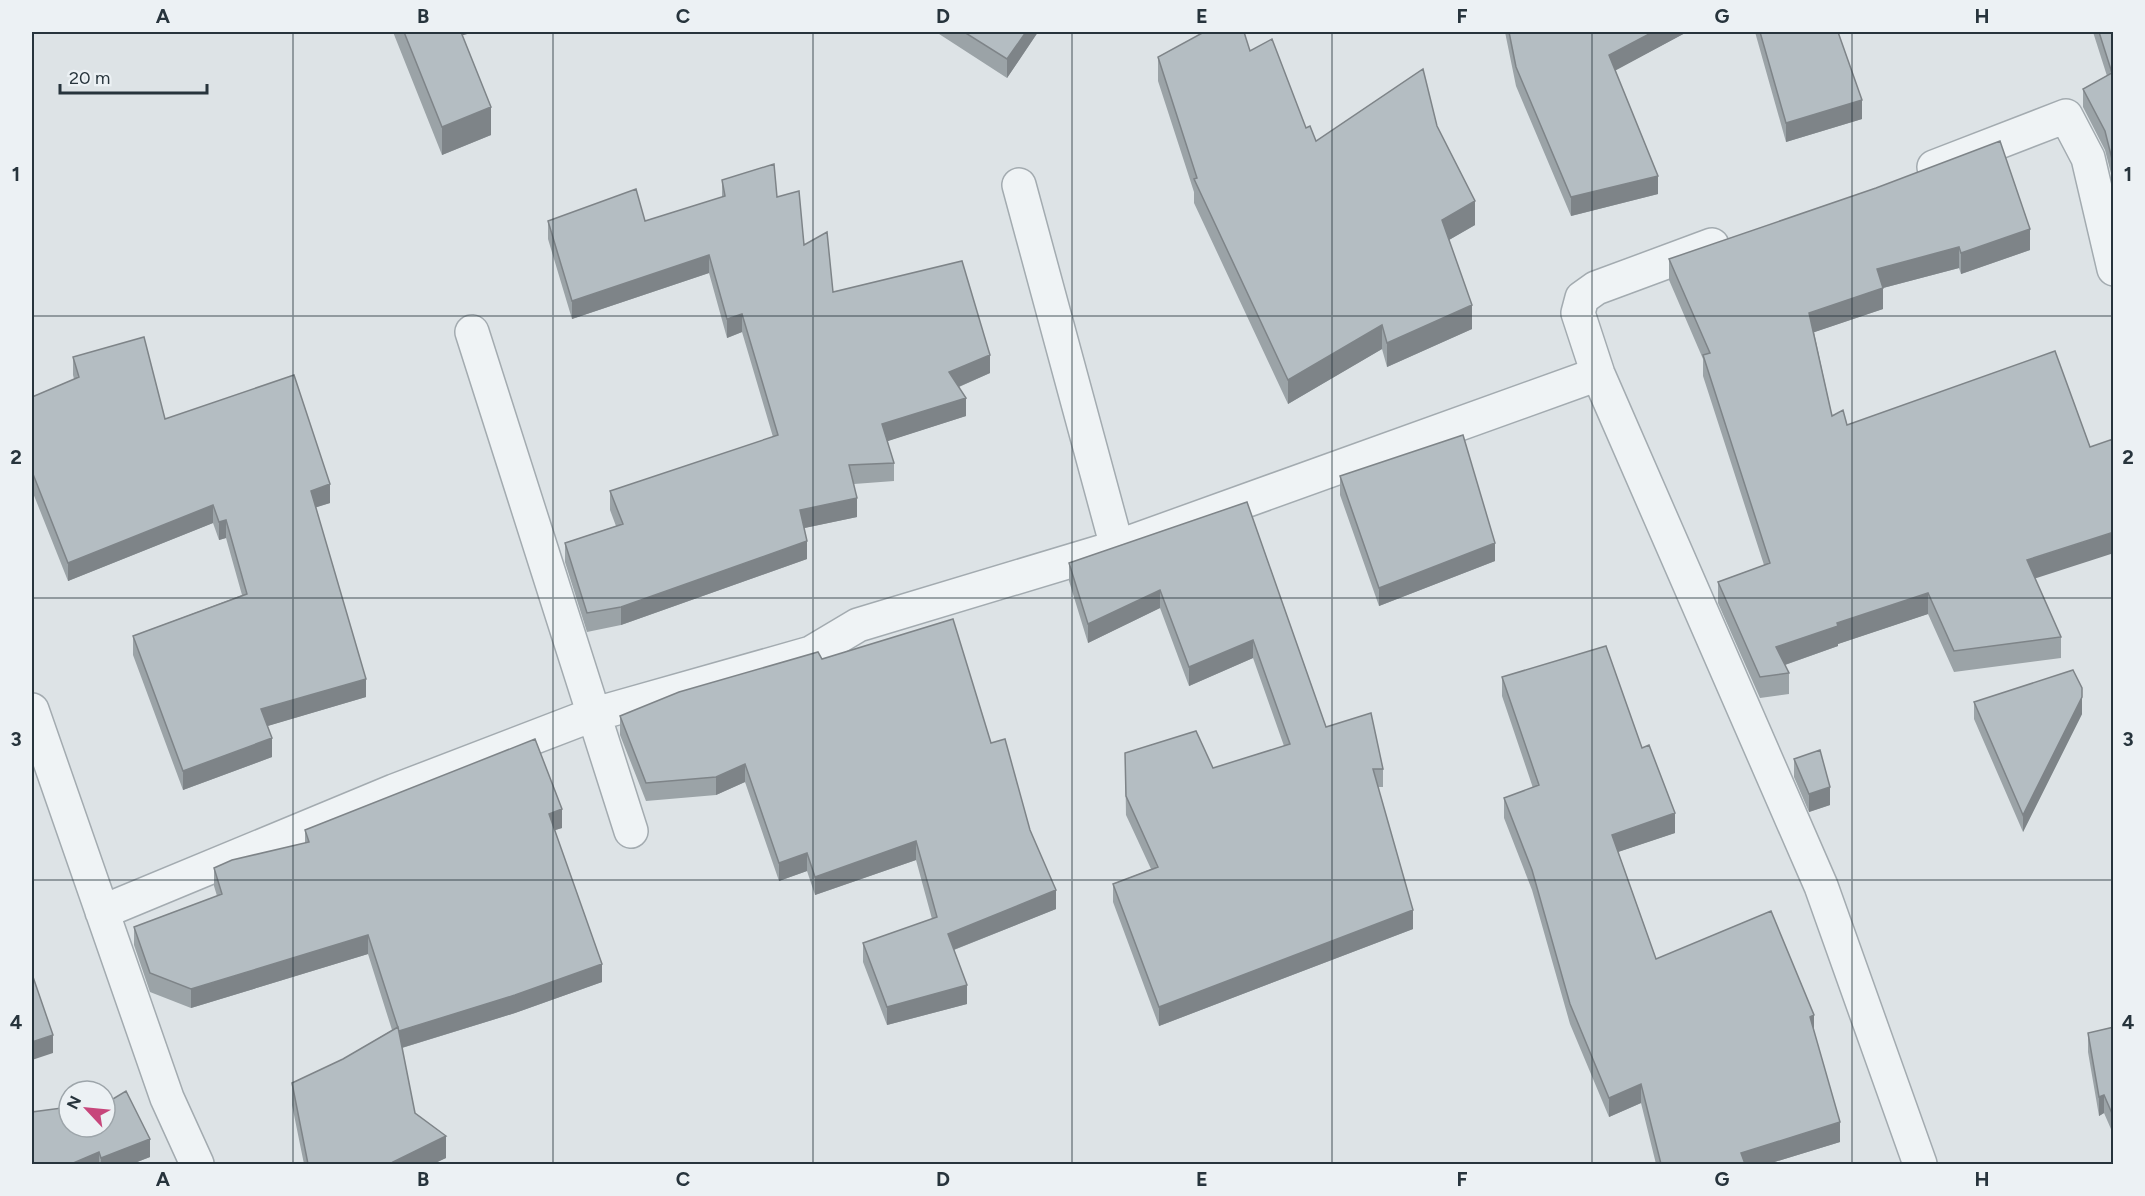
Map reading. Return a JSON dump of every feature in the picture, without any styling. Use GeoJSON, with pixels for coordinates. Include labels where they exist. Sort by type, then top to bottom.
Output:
{"type":"FeatureCollection","features":[{"type":"Feature","properties":{"kind":"street"},"geometry":{"type":"LineString","coordinates":[[1903,178],[2066,116],[2088,158],[2114,269]]}},
{"type":"Feature","properties":{"kind":"street"},"geometry":{"type":"LineString","coordinates":[[1019,185],[1117,547]]}},
{"type":"Feature","properties":{"kind":"street"},"geometry":{"type":"LineString","coordinates":[[1738,236],[1648,267],[1596,288],[1582,298],[1578,313],[1598,374],[1821,886],[1920,1164]]}},
{"type":"Feature","properties":{"kind":"street"},"geometry":{"type":"LineString","coordinates":[[472,332],[592,715],[631,831]]}},
{"type":"Feature","properties":{"kind":"street"},"geometry":{"type":"LineString","coordinates":[[102,912],[394,791],[592,715],[811,653],[858,625],[1117,547],[1598,374]]}},
{"type":"Feature","properties":{"kind":"street"},"geometry":{"type":"LineString","coordinates":[[32,710],[167,1098],[197,1164]]}},
{"type":"Feature","properties":{"kind":"building"},"geometry":{"type":"Polygon","coordinates":[[[404,32],[461,32],[491,107],[442,127],[404,32]]]}},
{"type":"Feature","properties":{"kind":"building"},"geometry":{"type":"Polygon","coordinates":[[[964,32],[1026,32],[1007,59],[964,32]]]}},
{"type":"Feature","properties":{"kind":"building"},"geometry":{"type":"Polygon","coordinates":[[[1204,32],[1244,32],[1250,51],[1272,39],[1306,128],[1310,126],[1316,141],[1423,69],[1437,126],[1475,201],[1442,220],[1472,305],[1387,343],[1382,325],[1288,380],[1194,179],[1197,178],[1158,57],[1204,32]]]}},
{"type":"Feature","properties":{"kind":"building"},"geometry":{"type":"Polygon","coordinates":[[[1509,32],[1653,32],[1609,55],[1658,176],[1571,197],[1516,67],[1509,32]]]}},
{"type":"Feature","properties":{"kind":"building"},"geometry":{"type":"Polygon","coordinates":[[[1760,32],[1838,32],[1862,100],[1786,123],[1760,32]]]}},
{"type":"Feature","properties":{"kind":"building"},"geometry":{"type":"Polygon","coordinates":[[[2099,32],[2114,32],[2114,167],[2105,131],[2083,89],[2112,73],[2099,32]]]}},
{"type":"Feature","properties":{"kind":"building"},"geometry":{"type":"Polygon","coordinates":[[[2000,141],[2030,229],[1961,253],[1959,247],[1877,269],[1883,288],[1809,313],[1832,416],[1843,410],[1847,425],[2055,351],[2090,447],[2113,439],[2114,532],[2027,560],[2061,637],[1954,651],[1928,593],[1837,623],[1838,626],[1776,647],[1789,673],[1760,677],[1718,582],[1770,563],[1703,355],[1710,353],[1669,259],[1876,188],[2000,141]]]}},
{"type":"Feature","properties":{"kind":"building"},"geometry":{"type":"Polygon","coordinates":[[[774,164],[777,197],[799,191],[804,245],[827,232],[833,292],[962,261],[990,355],[949,372],[966,398],[882,424],[894,463],[849,465],[857,498],[800,510],[807,541],[621,607],[587,613],[565,543],[623,524],[610,491],[778,435],[742,314],[727,319],[709,255],[572,301],[548,221],[636,189],[645,221],[725,196],[722,180],[774,164]]]}},
{"type":"Feature","properties":{"kind":"building"},"geometry":{"type":"Polygon","coordinates":[[[144,337],[165,419],[294,375],[330,484],[311,491],[366,679],[261,709],[272,738],[183,771],[133,636],[247,594],[226,520],[219,522],[213,505],[68,563],[32,475],[32,397],[79,377],[73,357],[144,337]]]}},
{"type":"Feature","properties":{"kind":"building"},"geometry":{"type":"Polygon","coordinates":[[[1463,435],[1495,543],[1379,588],[1340,476],[1463,435]]]}},
{"type":"Feature","properties":{"kind":"building"},"geometry":{"type":"Polygon","coordinates":[[[1247,502],[1326,727],[1371,713],[1383,769],[1373,769],[1413,910],[1159,1007],[1113,884],[1158,867],[1126,796],[1125,753],[1196,731],[1213,768],[1290,744],[1253,640],[1189,667],[1160,590],[1088,624],[1069,563],[1247,502]]]}},
{"type":"Feature","properties":{"kind":"building"},"geometry":{"type":"Polygon","coordinates":[[[953,619],[991,743],[1005,739],[1030,830],[1056,890],[948,934],[967,985],[887,1007],[863,943],[937,917],[916,841],[815,877],[807,853],[779,863],[745,764],[716,777],[646,783],[620,716],[679,692],[818,652],[822,659],[953,619]]]}},
{"type":"Feature","properties":{"kind":"building"},"geometry":{"type":"Polygon","coordinates":[[[1606,646],[1642,748],[1649,745],[1675,813],[1612,835],[1656,959],[1771,911],[1814,1015],[1810,1017],[1840,1122],[1741,1153],[1745,1164],[1661,1164],[1641,1084],[1609,1098],[1570,1004],[1532,870],[1504,798],[1539,785],[1502,677],[1606,646]]]}},
{"type":"Feature","properties":{"kind":"building"},"geometry":{"type":"Polygon","coordinates":[[[2073,670],[2082,688],[2082,697],[2023,815],[1974,702],[2073,670]]]}},
{"type":"Feature","properties":{"kind":"building"},"geometry":{"type":"Polygon","coordinates":[[[535,739],[562,809],[549,814],[602,964],[515,995],[399,1031],[368,935],[191,989],[150,973],[134,927],[222,894],[214,868],[232,860],[309,842],[305,830],[535,739]]]}},
{"type":"Feature","properties":{"kind":"building"},"geometry":{"type":"Polygon","coordinates":[[[1820,750],[1830,787],[1809,794],[1794,759],[1820,750]]]}},
{"type":"Feature","properties":{"kind":"building"},"geometry":{"type":"Polygon","coordinates":[[[32,974],[53,1035],[32,1042],[32,974]]]}},
{"type":"Feature","properties":{"kind":"building"},"geometry":{"type":"Polygon","coordinates":[[[398,1027],[415,1113],[446,1136],[393,1162],[395,1164],[308,1164],[292,1083],[343,1059],[398,1027]]]}},
{"type":"Feature","properties":{"kind":"building"},"geometry":{"type":"Polygon","coordinates":[[[2114,1027],[2114,1118],[2104,1095],[2099,1097],[2088,1033],[2114,1027]]]}},
{"type":"Feature","properties":{"kind":"building"},"geometry":{"type":"Polygon","coordinates":[[[126,1091],[150,1139],[101,1158],[99,1152],[71,1164],[32,1164],[32,1112],[57,1109],[57,1139],[117,1139],[117,1096],[126,1091]]]}}]}
